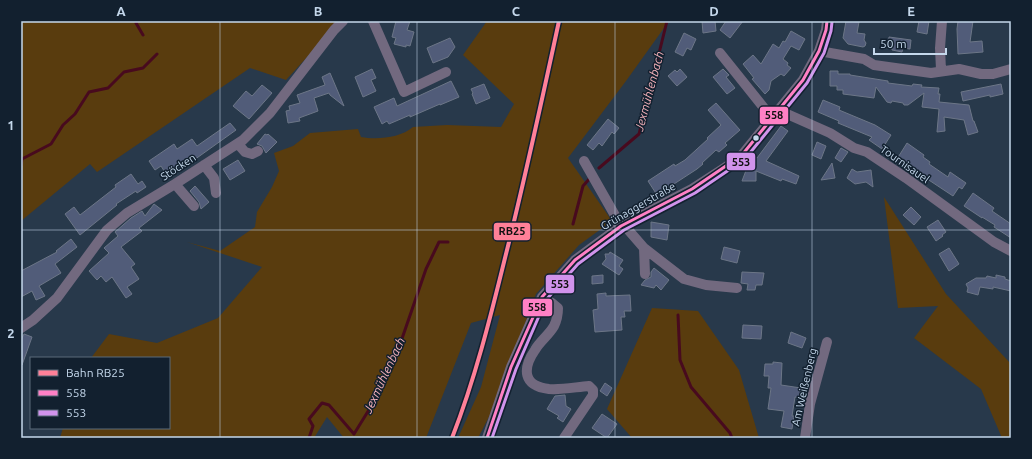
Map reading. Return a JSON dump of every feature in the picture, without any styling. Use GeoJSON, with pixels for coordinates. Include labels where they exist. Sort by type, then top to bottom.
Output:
{"type":"FeatureCollection","features":[{"type":"Feature","properties":{"kind":"street","name":"Stöcken"},"geometry":{"type":"LineString","coordinates":[[21,328],[57,298],[107,230],[127,213],[238,144],[270,113],[334,30],[343,21]]}},
{"type":"Feature","properties":{"kind":"street"},"geometry":{"type":"LineString","coordinates":[[373,21],[404,92],[446,72]]}},
{"type":"Feature","properties":{"kind":"street","name":"Grünaggerstraße"},"geometry":{"type":"LineString","coordinates":[[487,438],[511,367],[542,297],[575,260],[623,226],[692,189],[742,155],[803,80],[819,51],[826,30],[827,21]]}},
{"type":"Feature","properties":{"kind":"street"},"geometry":{"type":"LineString","coordinates":[[941,70],[940,48],[942,21]]}},
{"type":"Feature","properties":{"kind":"street"},"geometry":{"type":"LineString","coordinates":[[819,51],[864,60],[874,65],[931,73],[941,70],[959,69],[981,74],[993,74],[1011,69]]}},
{"type":"Feature","properties":{"kind":"street"},"geometry":{"type":"LineString","coordinates":[[720,53],[775,114]]}},
{"type":"Feature","properties":{"kind":"street","name":"Tournisauel"},"geometry":{"type":"LineString","coordinates":[[775,114],[830,133],[854,148],[867,152],[906,178],[994,242],[1011,251]]}},
{"type":"Feature","properties":{"kind":"street"},"geometry":{"type":"LineString","coordinates":[[238,144],[245,152],[252,154],[258,151]]}},
{"type":"Feature","properties":{"kind":"street"},"geometry":{"type":"LineString","coordinates":[[584,161],[623,226],[644,248],[684,279],[706,285],[737,288]]}},
{"type":"Feature","properties":{"kind":"street"},"geometry":{"type":"LineString","coordinates":[[204,165],[214,178],[216,193]]}},
{"type":"Feature","properties":{"kind":"street"},"geometry":{"type":"LineString","coordinates":[[175,184],[194,206]]}},
{"type":"Feature","properties":{"kind":"street"},"geometry":{"type":"LineString","coordinates":[[644,248],[645,274]]}},
{"type":"Feature","properties":{"kind":"street"},"geometry":{"type":"LineString","coordinates":[[542,297],[558,308],[558,317],[555,325],[535,350],[528,365],[526,373],[527,378],[536,386],[542,388],[551,389],[589,386],[593,390],[593,395],[564,438]]}},
{"type":"Feature","properties":{"kind":"street","name":"Am Weißenberg"},"geometry":{"type":"LineString","coordinates":[[805,438],[810,404],[827,342]]}},
{"type":"Feature","properties":{"kind":"shaded area"},"geometry":{"type":"Polygon","coordinates":[[[21,21],[340,21],[286,80],[250,68],[97,172],[90,164],[21,221],[21,21]]]}},
{"type":"Feature","properties":{"kind":"shaded area"},"geometry":{"type":"Polygon","coordinates":[[[487,21],[669,21],[568,158],[612,221],[579,245],[536,294],[494,407],[478,438],[458,438],[481,387],[500,315],[471,323],[426,438],[344,438],[327,417],[314,438],[60,438],[63,429],[170,429],[170,357],[92,357],[109,334],[157,343],[218,318],[262,267],[187,242],[220,251],[255,227],[257,212],[272,187],[279,171],[274,153],[293,146],[310,133],[358,129],[361,137],[381,138],[402,134],[413,127],[447,125],[501,127],[514,104],[463,55],[487,21]]]}},
{"type":"Feature","properties":{"kind":"shaded area"},"geometry":{"type":"Polygon","coordinates":[[[884,197],[946,294],[1011,364],[1011,438],[1002,438],[981,389],[914,338],[938,306],[898,308],[884,197]]]}},
{"type":"Feature","properties":{"kind":"shaded area"},"geometry":{"type":"Polygon","coordinates":[[[652,308],[698,311],[739,370],[759,438],[632,438],[607,409],[652,308]]]}},
{"type":"Feature","properties":{"kind":"building"},"geometry":{"type":"Polygon","coordinates":[[[396,21],[410,21],[407,30],[414,32],[410,46],[406,45],[406,47],[394,44],[396,38],[392,37],[396,21]]]}},
{"type":"Feature","properties":{"kind":"building"},"geometry":{"type":"Polygon","coordinates":[[[702,21],[715,21],[716,31],[703,33],[702,21]]]}},
{"type":"Feature","properties":{"kind":"building"},"geometry":{"type":"Polygon","coordinates":[[[726,21],[743,21],[730,38],[720,30],[726,21]]]}},
{"type":"Feature","properties":{"kind":"building"},"geometry":{"type":"Polygon","coordinates":[[[846,21],[859,22],[857,33],[865,34],[865,46],[863,47],[848,44],[843,38],[846,21]]]}},
{"type":"Feature","properties":{"kind":"building"},"geometry":{"type":"Polygon","coordinates":[[[919,21],[929,21],[927,34],[917,32],[919,21]]]}},
{"type":"Feature","properties":{"kind":"building"},"geometry":{"type":"Polygon","coordinates":[[[958,21],[973,21],[970,42],[982,41],[983,52],[958,54],[958,21]]]}},
{"type":"Feature","properties":{"kind":"building"},"geometry":{"type":"Polygon","coordinates":[[[791,31],[805,39],[799,50],[791,46],[783,59],[791,68],[784,76],[781,74],[771,81],[769,90],[765,94],[752,79],[754,78],[743,64],[753,55],[761,64],[773,44],[779,48],[783,41],[785,42],[791,31]]]}},
{"type":"Feature","properties":{"kind":"building"},"geometry":{"type":"Polygon","coordinates":[[[684,33],[696,39],[691,50],[687,48],[683,56],[675,52],[684,33]]]}},
{"type":"Feature","properties":{"kind":"building"},"geometry":{"type":"Polygon","coordinates":[[[889,37],[911,40],[910,49],[903,48],[902,52],[892,50],[892,48],[888,47],[889,37]]]}},
{"type":"Feature","properties":{"kind":"building"},"geometry":{"type":"Polygon","coordinates":[[[450,38],[455,47],[448,57],[433,63],[427,48],[450,38]]]}},
{"type":"Feature","properties":{"kind":"building"},"geometry":{"type":"Polygon","coordinates":[[[372,69],[376,78],[371,80],[376,91],[363,97],[355,77],[372,69]]]}},
{"type":"Feature","properties":{"kind":"building"},"geometry":{"type":"Polygon","coordinates":[[[680,69],[687,77],[677,86],[668,76],[675,70],[677,72],[680,69]]]}},
{"type":"Feature","properties":{"kind":"building"},"geometry":{"type":"Polygon","coordinates":[[[723,69],[729,75],[726,77],[735,88],[727,94],[713,77],[723,69]]]}},
{"type":"Feature","properties":{"kind":"building"},"geometry":{"type":"Polygon","coordinates":[[[830,71],[838,71],[838,74],[850,74],[888,81],[888,83],[912,86],[913,84],[922,85],[921,87],[939,88],[939,102],[969,105],[973,121],[978,132],[968,135],[964,120],[944,117],[945,131],[937,132],[939,109],[922,107],[924,93],[908,105],[892,101],[891,103],[887,102],[876,87],[874,98],[843,94],[843,90],[837,90],[837,86],[830,86],[830,71]]]}},
{"type":"Feature","properties":{"kind":"building"},"geometry":{"type":"Polygon","coordinates":[[[330,73],[344,106],[329,93],[314,98],[318,111],[299,118],[300,121],[288,123],[286,111],[290,110],[289,106],[300,103],[297,95],[325,85],[322,77],[330,73]]]}},
{"type":"Feature","properties":{"kind":"building"},"geometry":{"type":"Polygon","coordinates":[[[451,81],[459,97],[410,117],[410,115],[389,124],[387,121],[382,124],[374,107],[394,98],[397,106],[451,81]]]}},
{"type":"Feature","properties":{"kind":"building"},"geometry":{"type":"Polygon","coordinates":[[[484,84],[490,98],[476,104],[471,89],[484,84]]]}},
{"type":"Feature","properties":{"kind":"building"},"geometry":{"type":"Polygon","coordinates":[[[1001,84],[1003,94],[990,97],[990,95],[963,101],[961,92],[1001,84]]]}},
{"type":"Feature","properties":{"kind":"building"},"geometry":{"type":"Polygon","coordinates":[[[262,85],[272,93],[249,119],[233,106],[246,91],[252,96],[262,85]]]}},
{"type":"Feature","properties":{"kind":"building"},"geometry":{"type":"Polygon","coordinates":[[[823,100],[840,107],[839,110],[875,125],[891,135],[882,149],[869,140],[872,137],[838,123],[839,121],[818,112],[823,100]]]}},
{"type":"Feature","properties":{"kind":"building"},"geometry":{"type":"Polygon","coordinates":[[[716,103],[740,130],[725,143],[727,145],[719,152],[716,150],[697,169],[657,195],[648,181],[674,164],[675,166],[685,160],[721,125],[708,110],[716,103]]]}},
{"type":"Feature","properties":{"kind":"building"},"geometry":{"type":"Polygon","coordinates":[[[608,119],[619,128],[614,134],[612,132],[602,146],[599,143],[593,150],[587,145],[608,119]]]}},
{"type":"Feature","properties":{"kind":"building"},"geometry":{"type":"Polygon","coordinates":[[[230,123],[236,130],[194,160],[192,156],[166,174],[161,166],[155,170],[149,161],[174,144],[177,149],[192,139],[197,146],[230,123]]]}},
{"type":"Feature","properties":{"kind":"building"},"geometry":{"type":"Polygon","coordinates":[[[781,126],[788,131],[766,161],[799,176],[796,184],[782,179],[781,181],[756,171],[756,181],[742,181],[754,150],[755,157],[757,158],[781,126]]]}},
{"type":"Feature","properties":{"kind":"building"},"geometry":{"type":"Polygon","coordinates":[[[265,134],[268,134],[277,142],[266,153],[262,146],[257,144],[265,134]]]}},
{"type":"Feature","properties":{"kind":"building"},"geometry":{"type":"Polygon","coordinates":[[[817,142],[826,146],[821,159],[812,155],[817,142]]]}},
{"type":"Feature","properties":{"kind":"building"},"geometry":{"type":"Polygon","coordinates":[[[907,143],[924,155],[923,157],[930,162],[929,164],[948,177],[950,172],[966,183],[962,189],[959,187],[953,196],[897,159],[907,143]]]}},
{"type":"Feature","properties":{"kind":"building"},"geometry":{"type":"Polygon","coordinates":[[[841,148],[848,152],[841,162],[835,158],[841,148]]]}},
{"type":"Feature","properties":{"kind":"building"},"geometry":{"type":"Polygon","coordinates":[[[238,160],[245,171],[230,180],[223,169],[238,160]]]}},
{"type":"Feature","properties":{"kind":"building"},"geometry":{"type":"Polygon","coordinates":[[[832,163],[835,178],[821,180],[832,163]]]}},
{"type":"Feature","properties":{"kind":"building"},"geometry":{"type":"Polygon","coordinates":[[[852,169],[857,172],[871,170],[873,187],[866,182],[855,184],[847,178],[852,169]]]}},
{"type":"Feature","properties":{"kind":"building"},"geometry":{"type":"Polygon","coordinates":[[[131,174],[138,184],[142,181],[146,187],[137,193],[136,191],[116,204],[117,205],[80,235],[65,214],[74,207],[80,215],[116,187],[115,185],[131,174]]]}},
{"type":"Feature","properties":{"kind":"building"},"geometry":{"type":"Polygon","coordinates":[[[195,186],[209,202],[201,209],[199,202],[190,191],[195,186]]]}},
{"type":"Feature","properties":{"kind":"building"},"geometry":{"type":"Polygon","coordinates":[[[973,193],[994,208],[992,211],[1011,224],[1011,238],[994,227],[995,225],[964,206],[973,193]]]}},
{"type":"Feature","properties":{"kind":"building"},"geometry":{"type":"Polygon","coordinates":[[[154,204],[162,210],[139,228],[142,231],[121,247],[135,264],[131,267],[139,279],[127,287],[132,294],[126,298],[112,277],[106,282],[101,276],[97,280],[89,271],[109,253],[104,248],[118,236],[115,232],[131,218],[142,211],[145,216],[154,204]]]}},
{"type":"Feature","properties":{"kind":"building"},"geometry":{"type":"Polygon","coordinates":[[[911,207],[921,217],[914,225],[903,215],[911,207]]]}},
{"type":"Feature","properties":{"kind":"building"},"geometry":{"type":"Polygon","coordinates":[[[938,220],[946,232],[936,241],[927,227],[938,220]]]}},
{"type":"Feature","properties":{"kind":"building"},"geometry":{"type":"Polygon","coordinates":[[[651,222],[669,225],[667,240],[651,237],[651,222]]]}},
{"type":"Feature","properties":{"kind":"building"},"geometry":{"type":"Polygon","coordinates":[[[71,239],[77,247],[55,264],[61,273],[39,286],[45,296],[36,300],[32,291],[21,297],[21,271],[57,252],[56,251],[71,239]]]}},
{"type":"Feature","properties":{"kind":"building"},"geometry":{"type":"Polygon","coordinates":[[[724,247],[740,251],[737,263],[721,259],[724,247]]]}},
{"type":"Feature","properties":{"kind":"building"},"geometry":{"type":"Polygon","coordinates":[[[949,248],[959,264],[949,271],[939,254],[949,248]]]}},
{"type":"Feature","properties":{"kind":"building"},"geometry":{"type":"Polygon","coordinates":[[[610,252],[623,260],[619,266],[623,269],[619,275],[602,264],[606,259],[605,254],[609,254],[610,252]]]}},
{"type":"Feature","properties":{"kind":"building"},"geometry":{"type":"Polygon","coordinates":[[[654,268],[669,280],[661,290],[656,285],[654,288],[641,285],[645,280],[651,277],[651,272],[654,268]]]}},
{"type":"Feature","properties":{"kind":"building"},"geometry":{"type":"Polygon","coordinates":[[[742,272],[764,273],[762,285],[756,285],[755,290],[747,290],[748,284],[741,283],[742,272]]]}},
{"type":"Feature","properties":{"kind":"building"},"geometry":{"type":"Polygon","coordinates":[[[603,275],[603,283],[592,284],[592,276],[603,275]]]}},
{"type":"Feature","properties":{"kind":"building"},"geometry":{"type":"Polygon","coordinates":[[[996,275],[1005,277],[1005,279],[1011,281],[1011,291],[993,287],[993,289],[980,287],[978,295],[967,292],[968,288],[966,284],[976,278],[986,278],[987,276],[996,278],[996,275]]]}},
{"type":"Feature","properties":{"kind":"building"},"geometry":{"type":"Polygon","coordinates":[[[606,293],[606,296],[630,295],[631,311],[624,311],[625,317],[621,317],[622,330],[595,332],[593,310],[598,309],[597,294],[606,293]]]}},
{"type":"Feature","properties":{"kind":"building"},"geometry":{"type":"Polygon","coordinates":[[[743,325],[762,326],[761,339],[742,338],[743,325]]]}},
{"type":"Feature","properties":{"kind":"building"},"geometry":{"type":"Polygon","coordinates":[[[791,332],[806,338],[802,348],[788,343],[791,332]]]}},
{"type":"Feature","properties":{"kind":"building"},"geometry":{"type":"Polygon","coordinates":[[[24,334],[32,337],[22,365],[21,340],[24,334]]]}},
{"type":"Feature","properties":{"kind":"building"},"geometry":{"type":"Polygon","coordinates":[[[773,362],[782,363],[781,385],[801,388],[800,398],[795,397],[792,416],[794,416],[792,429],[781,427],[784,411],[768,409],[771,388],[768,388],[769,376],[764,376],[765,364],[773,364],[773,362]]]}},
{"type":"Feature","properties":{"kind":"building"},"geometry":{"type":"Polygon","coordinates":[[[605,383],[612,388],[607,396],[600,391],[605,383]]]}},
{"type":"Feature","properties":{"kind":"building"},"geometry":{"type":"Polygon","coordinates":[[[565,395],[566,406],[571,409],[563,422],[557,418],[559,416],[547,409],[555,396],[565,395]]]}},
{"type":"Feature","properties":{"kind":"building"},"geometry":{"type":"Polygon","coordinates":[[[602,414],[617,424],[607,438],[592,428],[602,414]]]}},
{"type":"Feature","properties":{"kind":"waterway"},"geometry":{"type":"LineString","coordinates":[[137,21],[136,23],[143,35]]}},
{"type":"Feature","properties":{"kind":"waterway","name":"Jexmühlenbach"},"geometry":{"type":"LineString","coordinates":[[599,168],[639,134],[667,21]]}},
{"type":"Feature","properties":{"kind":"waterway"},"geometry":{"type":"LineString","coordinates":[[21,165],[22,159],[51,144],[63,125],[75,114],[89,92],[108,88],[124,72],[143,68],[157,54]]}},
{"type":"Feature","properties":{"kind":"waterway"},"geometry":{"type":"LineString","coordinates":[[573,224],[583,186],[591,177]]}},
{"type":"Feature","properties":{"kind":"waterway","name":"Jexmühlenbach"},"geometry":{"type":"LineString","coordinates":[[309,438],[313,426],[309,419],[322,403],[329,405],[354,434],[375,400],[396,356],[426,269],[439,242],[448,242]]}},
{"type":"Feature","properties":{"kind":"waterway"},"geometry":{"type":"LineString","coordinates":[[678,315],[680,360],[691,387],[730,433],[732,438]]}},
{"type":"Feature","properties":{"kind":"rail line","name":"RB25"},"geometry":{"type":"LineString","coordinates":[[452,438],[482,349],[494,304],[559,21]]}},
{"type":"Feature","properties":{"kind":"transit line","name":"558"},"geometry":{"type":"LineString","coordinates":[[487,438],[511,367],[542,297],[575,260],[621,226],[692,189],[742,155],[803,80],[819,51],[826,30],[827,21]]}},
{"type":"Feature","properties":{"kind":"transit line","name":"553"},"geometry":{"type":"LineString","coordinates":[[492,438],[516,369],[546,300],[578,264],[624,230],[695,193],[745,159],[807,83],[824,53],[831,31],[832,22]]}}]}
